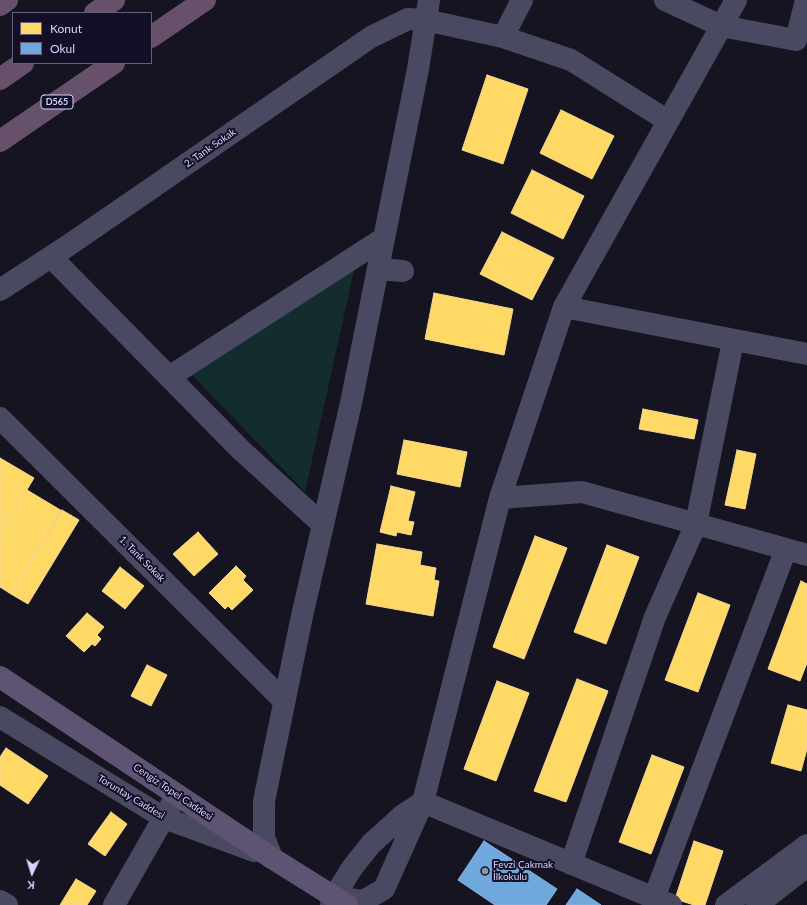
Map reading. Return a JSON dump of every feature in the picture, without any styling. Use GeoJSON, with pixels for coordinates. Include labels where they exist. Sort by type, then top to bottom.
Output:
{"type":"FeatureCollection","features":[{"type":"Feature","properties":{"kind":"highway"},"geometry":{"type":"LineString","coordinates":[[0,5],[7,0]]}},
{"type":"Feature","properties":{"kind":"highway"},"geometry":{"type":"LineString","coordinates":[[96,12],[114,0]]}},
{"type":"Feature","properties":{"kind":"highway"},"geometry":{"type":"LineString","coordinates":[[152,37],[206,0]]}},
{"type":"Feature","properties":{"kind":"highway"},"geometry":{"type":"LineString","coordinates":[[0,79],[22,64]]}},
{"type":"Feature","properties":{"kind":"highway","name":"D565"},"geometry":{"type":"LineString","coordinates":[[0,141],[113,64]]}},
{"type":"Feature","properties":{"kind":"main road","name":"Cengiz Topel Caddesi"},"geometry":{"type":"LineString","coordinates":[[0,677],[337,902]]}},
{"type":"Feature","properties":{"kind":"street"},"geometry":{"type":"LineString","coordinates":[[503,37],[522,0]]}},
{"type":"Feature","properties":{"kind":"street"},"geometry":{"type":"LineString","coordinates":[[664,0],[721,26],[796,40],[806,0]]}},
{"type":"Feature","properties":{"kind":"street"},"geometry":{"type":"LineString","coordinates":[[423,802],[403,815],[371,844],[352,868],[337,902],[363,901],[384,889],[423,802],[500,498],[564,308],[736,0]]}},
{"type":"Feature","properties":{"kind":"street"},"geometry":{"type":"LineString","coordinates":[[272,858],[264,837],[264,801],[284,701],[351,404],[418,69],[427,10]]}},
{"type":"Feature","properties":{"kind":"street","name":"2. Tank Sokak"},"geometry":{"type":"LineString","coordinates":[[0,290],[51,257],[371,37],[427,10],[571,60],[668,121]]}},
{"type":"Feature","properties":{"kind":"street"},"geometry":{"type":"LineString","coordinates":[[169,377],[384,238]]}},
{"type":"Feature","properties":{"kind":"street"},"geometry":{"type":"LineString","coordinates":[[51,257],[241,450],[323,525]]}},
{"type":"Feature","properties":{"kind":"street"},"geometry":{"type":"LineString","coordinates":[[378,269],[403,270]]}},
{"type":"Feature","properties":{"kind":"street"},"geometry":{"type":"LineString","coordinates":[[564,308],[807,354]]}},
{"type":"Feature","properties":{"kind":"street"},"geometry":{"type":"LineString","coordinates":[[571,864],[655,617],[696,524],[733,341]]}},
{"type":"Feature","properties":{"kind":"street","name":"1. Tank Sokak"},"geometry":{"type":"LineString","coordinates":[[0,418],[284,701]]}},
{"type":"Feature","properties":{"kind":"street"},"geometry":{"type":"LineString","coordinates":[[500,498],[582,492],[807,555]]}},
{"type":"Feature","properties":{"kind":"street"},"geometry":{"type":"LineString","coordinates":[[423,802],[662,901],[786,549]]}},
{"type":"Feature","properties":{"kind":"street","name":"Toruntay Caddesi"},"geometry":{"type":"LineString","coordinates":[[0,716],[164,818],[272,858]]}},
{"type":"Feature","properties":{"kind":"street"},"geometry":{"type":"LineString","coordinates":[[114,905],[177,795]]}},
{"type":"Feature","properties":{"kind":"street"},"geometry":{"type":"LineString","coordinates":[[726,905],[807,845]]}},
{"type":"Feature","properties":{"kind":"street"},"geometry":{"type":"LineString","coordinates":[[757,905],[807,866]]}},
{"type":"Feature","properties":{"kind":"street"},"geometry":{"type":"LineString","coordinates":[[0,901],[7,905]]}},
{"type":"Feature","properties":{"kind":"green space"},"geometry":{"type":"Polygon","coordinates":[[[355,266],[305,492],[191,374],[355,266]]]}},
{"type":"Feature","properties":{"kind":"building: Konut"},"geometry":{"type":"Polygon","coordinates":[[[487,75],[528,89],[503,164],[462,150],[487,75]]]}},
{"type":"Feature","properties":{"kind":"building: Konut"},"geometry":{"type":"Polygon","coordinates":[[[561,110],[614,136],[592,179],[540,153],[561,110]]]}},
{"type":"Feature","properties":{"kind":"building: Konut"},"geometry":{"type":"Polygon","coordinates":[[[532,170],[584,196],[563,239],[511,213],[532,170]]]}},
{"type":"Feature","properties":{"kind":"building: Konut"},"geometry":{"type":"Polygon","coordinates":[[[502,232],[554,258],[532,300],[480,274],[502,232]]]}},
{"type":"Feature","properties":{"kind":"building: Konut"},"geometry":{"type":"Polygon","coordinates":[[[434,293],[513,309],[504,355],[425,339],[434,293]]]}},
{"type":"Feature","properties":{"kind":"building: Konut"},"geometry":{"type":"Polygon","coordinates":[[[643,409],[698,420],[694,439],[639,429],[643,409]]]}},
{"type":"Feature","properties":{"kind":"building: Konut"},"geometry":{"type":"Polygon","coordinates":[[[404,440],[467,452],[460,487],[397,474],[404,440]]]}},
{"type":"Feature","properties":{"kind":"building: Konut"},"geometry":{"type":"Polygon","coordinates":[[[737,450],[756,454],[745,509],[725,505],[737,450]]]}},
{"type":"Feature","properties":{"kind":"building: Konut"},"geometry":{"type":"Polygon","coordinates":[[[0,458],[34,478],[0,535],[0,458]]]}},
{"type":"Feature","properties":{"kind":"building: Konut"},"geometry":{"type":"Polygon","coordinates":[[[391,486],[415,492],[408,521],[414,522],[411,535],[397,532],[396,536],[380,532],[391,486]]]}},
{"type":"Feature","properties":{"kind":"building: Konut"},"geometry":{"type":"Polygon","coordinates":[[[27,490],[62,511],[11,594],[0,587],[0,535],[27,490]]]}},
{"type":"Feature","properties":{"kind":"building: Konut"},"geometry":{"type":"Polygon","coordinates":[[[62,510],[79,520],[28,604],[11,594],[62,510]]]}},
{"type":"Feature","properties":{"kind":"building: Konut"},"geometry":{"type":"Polygon","coordinates":[[[198,532],[218,554],[194,576],[173,554],[198,532]]]}},
{"type":"Feature","properties":{"kind":"building: Konut"},"geometry":{"type":"Polygon","coordinates":[[[535,536],[567,548],[524,659],[493,647],[535,536]]]}},
{"type":"Feature","properties":{"kind":"building: Konut"},"geometry":{"type":"Polygon","coordinates":[[[377,544],[422,552],[420,565],[436,568],[434,580],[439,581],[433,616],[366,604],[377,544]]]}},
{"type":"Feature","properties":{"kind":"building: Konut"},"geometry":{"type":"Polygon","coordinates":[[[607,545],[639,557],[606,644],[574,632],[607,545]]]}},
{"type":"Feature","properties":{"kind":"building: Konut"},"geometry":{"type":"Polygon","coordinates":[[[236,566],[246,576],[243,580],[253,590],[232,610],[228,606],[225,609],[209,593],[236,566]]]}},
{"type":"Feature","properties":{"kind":"building: Konut"},"geometry":{"type":"Polygon","coordinates":[[[120,567],[144,586],[125,609],[102,591],[120,567]]]}},
{"type":"Feature","properties":{"kind":"building: Konut"},"geometry":{"type":"Polygon","coordinates":[[[801,581],[807,584],[807,663],[800,681],[768,669],[801,581]]]}},
{"type":"Feature","properties":{"kind":"building: Konut"},"geometry":{"type":"Polygon","coordinates":[[[698,593],[730,605],[698,692],[665,680],[698,593]]]}},
{"type":"Feature","properties":{"kind":"building: Konut"},"geometry":{"type":"Polygon","coordinates":[[[87,613],[104,627],[97,635],[101,639],[95,646],[92,644],[84,652],[66,636],[87,613]]]}},
{"type":"Feature","properties":{"kind":"building: Konut"},"geometry":{"type":"Polygon","coordinates":[[[147,665],[167,675],[151,706],[131,696],[147,665]]]}},
{"type":"Feature","properties":{"kind":"building: Konut"},"geometry":{"type":"Polygon","coordinates":[[[577,679],[608,691],[566,802],[534,791],[577,679]]]}},
{"type":"Feature","properties":{"kind":"building: Konut"},"geometry":{"type":"Polygon","coordinates":[[[497,681],[529,693],[496,781],[464,769],[497,681]]]}},
{"type":"Feature","properties":{"kind":"building: Konut"},"geometry":{"type":"Polygon","coordinates":[[[788,705],[807,710],[807,749],[801,771],[771,763],[788,705]]]}},
{"type":"Feature","properties":{"kind":"building: Konut"},"geometry":{"type":"Polygon","coordinates":[[[6,748],[48,776],[28,804],[0,785],[0,757],[6,748]]]}},
{"type":"Feature","properties":{"kind":"building: Konut"},"geometry":{"type":"Polygon","coordinates":[[[652,755],[684,767],[651,854],[619,842],[652,755]]]}},
{"type":"Feature","properties":{"kind":"building: Konut"},"geometry":{"type":"Polygon","coordinates":[[[111,812],[127,824],[105,856],[88,844],[111,812]]]}},
{"type":"Feature","properties":{"kind":"building: Konut"},"geometry":{"type":"Polygon","coordinates":[[[694,841],[723,851],[705,905],[694,905],[675,899],[694,841]]]}},
{"type":"Feature","properties":{"kind":"building: Konut"},"geometry":{"type":"Polygon","coordinates":[[[76,879],[96,891],[87,905],[60,905],[76,879]]]}},
{"type":"Feature","properties":{"kind":"building: Okul"},"geometry":{"type":"Polygon","coordinates":[[[484,841],[557,889],[546,905],[495,905],[458,880],[484,841]]]}},
{"type":"Feature","properties":{"kind":"building: Okul"},"geometry":{"type":"Polygon","coordinates":[[[577,889],[601,905],[566,905],[577,889]]]}},
{"type":"Feature","properties":{"kind":"place","name":"Fevzi Çakmak İlkokulu"},"geometry":{"type":"Point","coordinates":[485,871]}}]}
